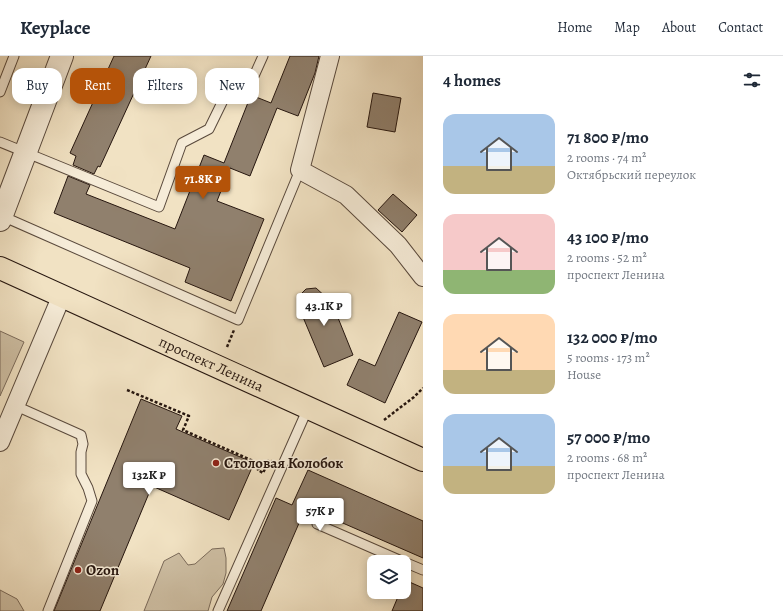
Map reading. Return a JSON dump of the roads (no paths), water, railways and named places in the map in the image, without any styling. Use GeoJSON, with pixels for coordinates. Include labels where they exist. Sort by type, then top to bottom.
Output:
{"type":"FeatureCollection","features":[{"type":"Feature","properties":{"kind":"main road","name":"проспект Ленина"},"geometry":{"type":"LineString","coordinates":[[0,268],[423,460]]}},
{"type":"Feature","properties":{"kind":"street"},"geometry":{"type":"LineString","coordinates":[[1,218],[62,56]]}},
{"type":"Feature","properties":{"kind":"street"},"geometry":{"type":"LineString","coordinates":[[330,56],[300,170],[346,195],[398,245],[423,277]]}},
{"type":"Feature","properties":{"kind":"street"},"geometry":{"type":"LineString","coordinates":[[0,442],[62,295]]}},
{"type":"Feature","properties":{"kind":"lane"},"geometry":{"type":"LineString","coordinates":[[0,92],[14,56]]}},
{"type":"Feature","properties":{"kind":"lane"},"geometry":{"type":"LineString","coordinates":[[0,142],[159,207],[182,144],[209,129],[232,82],[254,76],[263,56]]}},
{"type":"Feature","properties":{"kind":"lane"},"geometry":{"type":"LineString","coordinates":[[1,218],[238,320],[300,170]]}},
{"type":"Feature","properties":{"kind":"lane"},"geometry":{"type":"LineString","coordinates":[[16,406],[81,436],[83,444],[81,452],[81,474],[88,488],[92,501],[48,611]]}},
{"type":"Feature","properties":{"kind":"lane"},"geometry":{"type":"LineString","coordinates":[[218,611],[308,408]]}},
{"type":"Feature","properties":{"kind":"lane"},"geometry":{"type":"LineString","coordinates":[[317,524],[388,555]]}},
{"type":"Feature","properties":{"kind":"lane"},"geometry":{"type":"LineString","coordinates":[[411,565],[423,570]]}},
{"type":"Feature","properties":{"kind":"place","name":"Столовая Колобок"},"geometry":{"type":"Point","coordinates":[216,463]}},
{"type":"Feature","properties":{"kind":"place","name":"Ozon"},"geometry":{"type":"Point","coordinates":[78,570]}}]}
